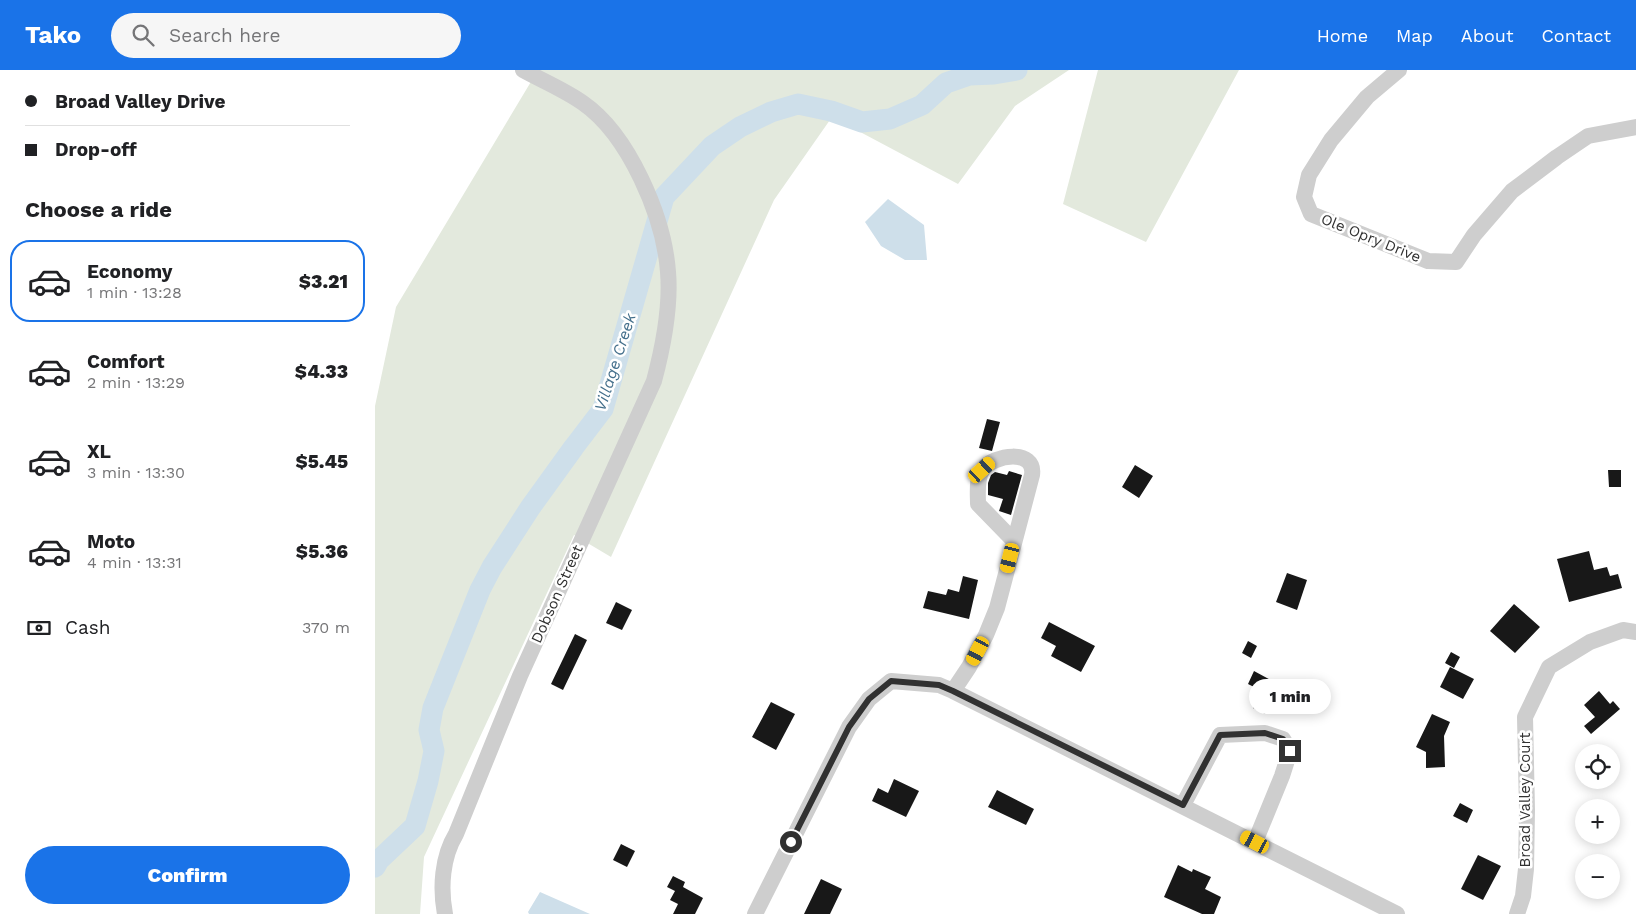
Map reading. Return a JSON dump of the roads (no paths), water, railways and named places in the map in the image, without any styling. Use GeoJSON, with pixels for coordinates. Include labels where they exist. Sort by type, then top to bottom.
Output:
{"type":"FeatureCollection","features":[{"type":"Feature","properties":{"kind":"street","name":"Dobson Street"},"geometry":{"type":"LineString","coordinates":[[445,914],[443,878],[449,846],[456,834],[551,605],[654,381],[663,349],[667,310],[669,272],[664,244],[644,182],[638,170],[611,130],[583,102],[523,70]]}},
{"type":"Feature","properties":{"kind":"street","name":"Ole Opry Drive"},"geometry":{"type":"LineString","coordinates":[[1399,70],[1367,97],[1331,140],[1309,175],[1304,197],[1311,214],[1428,261],[1456,262],[1474,235],[1512,191],[1588,136],[1636,127]]}},
{"type":"Feature","properties":{"kind":"street"},"geometry":{"type":"LineString","coordinates":[[953,691],[969,667],[986,635],[997,608],[1033,468],[1029,460],[1019,456],[1005,457],[990,463],[982,470],[977,488],[978,504],[1014,541]]}},
{"type":"Feature","properties":{"kind":"street","name":"Broad Valley Court"},"geometry":{"type":"LineString","coordinates":[[1517,914],[1523,896],[1527,869],[1525,717],[1549,667],[1590,642],[1623,630],[1636,632]]}},
{"type":"Feature","properties":{"kind":"street"},"geometry":{"type":"LineString","coordinates":[[755,914],[849,727],[869,699],[891,681],[939,685],[953,691],[1397,914]]}},
{"type":"Feature","properties":{"kind":"street"},"geometry":{"type":"LineString","coordinates":[[1183,805],[1220,735],[1265,733],[1283,739],[1290,751],[1282,776],[1255,842]]}},
{"type":"Feature","properties":{"kind":"water"},"geometry":{"type":"Polygon","coordinates":[[[888,199],[924,225],[927,260],[905,260],[881,246],[865,222],[888,199]]]}},
{"type":"Feature","properties":{"kind":"water"},"geometry":{"type":"Polygon","coordinates":[[[540,892],[590,914],[529,914],[528,912],[540,892]]]}},
{"type":"Feature","properties":{"kind":"waterway","name":"Village Creek"},"geometry":{"type":"LineString","coordinates":[[375,867],[379,860],[415,826],[428,781],[434,751],[429,730],[433,708],[480,590],[492,567],[530,508],[603,409],[664,197],[712,146],[740,127],[771,112],[798,104],[831,111],[862,122],[890,119],[922,105],[946,83],[969,75],[994,74],[1017,70]]}}]}
